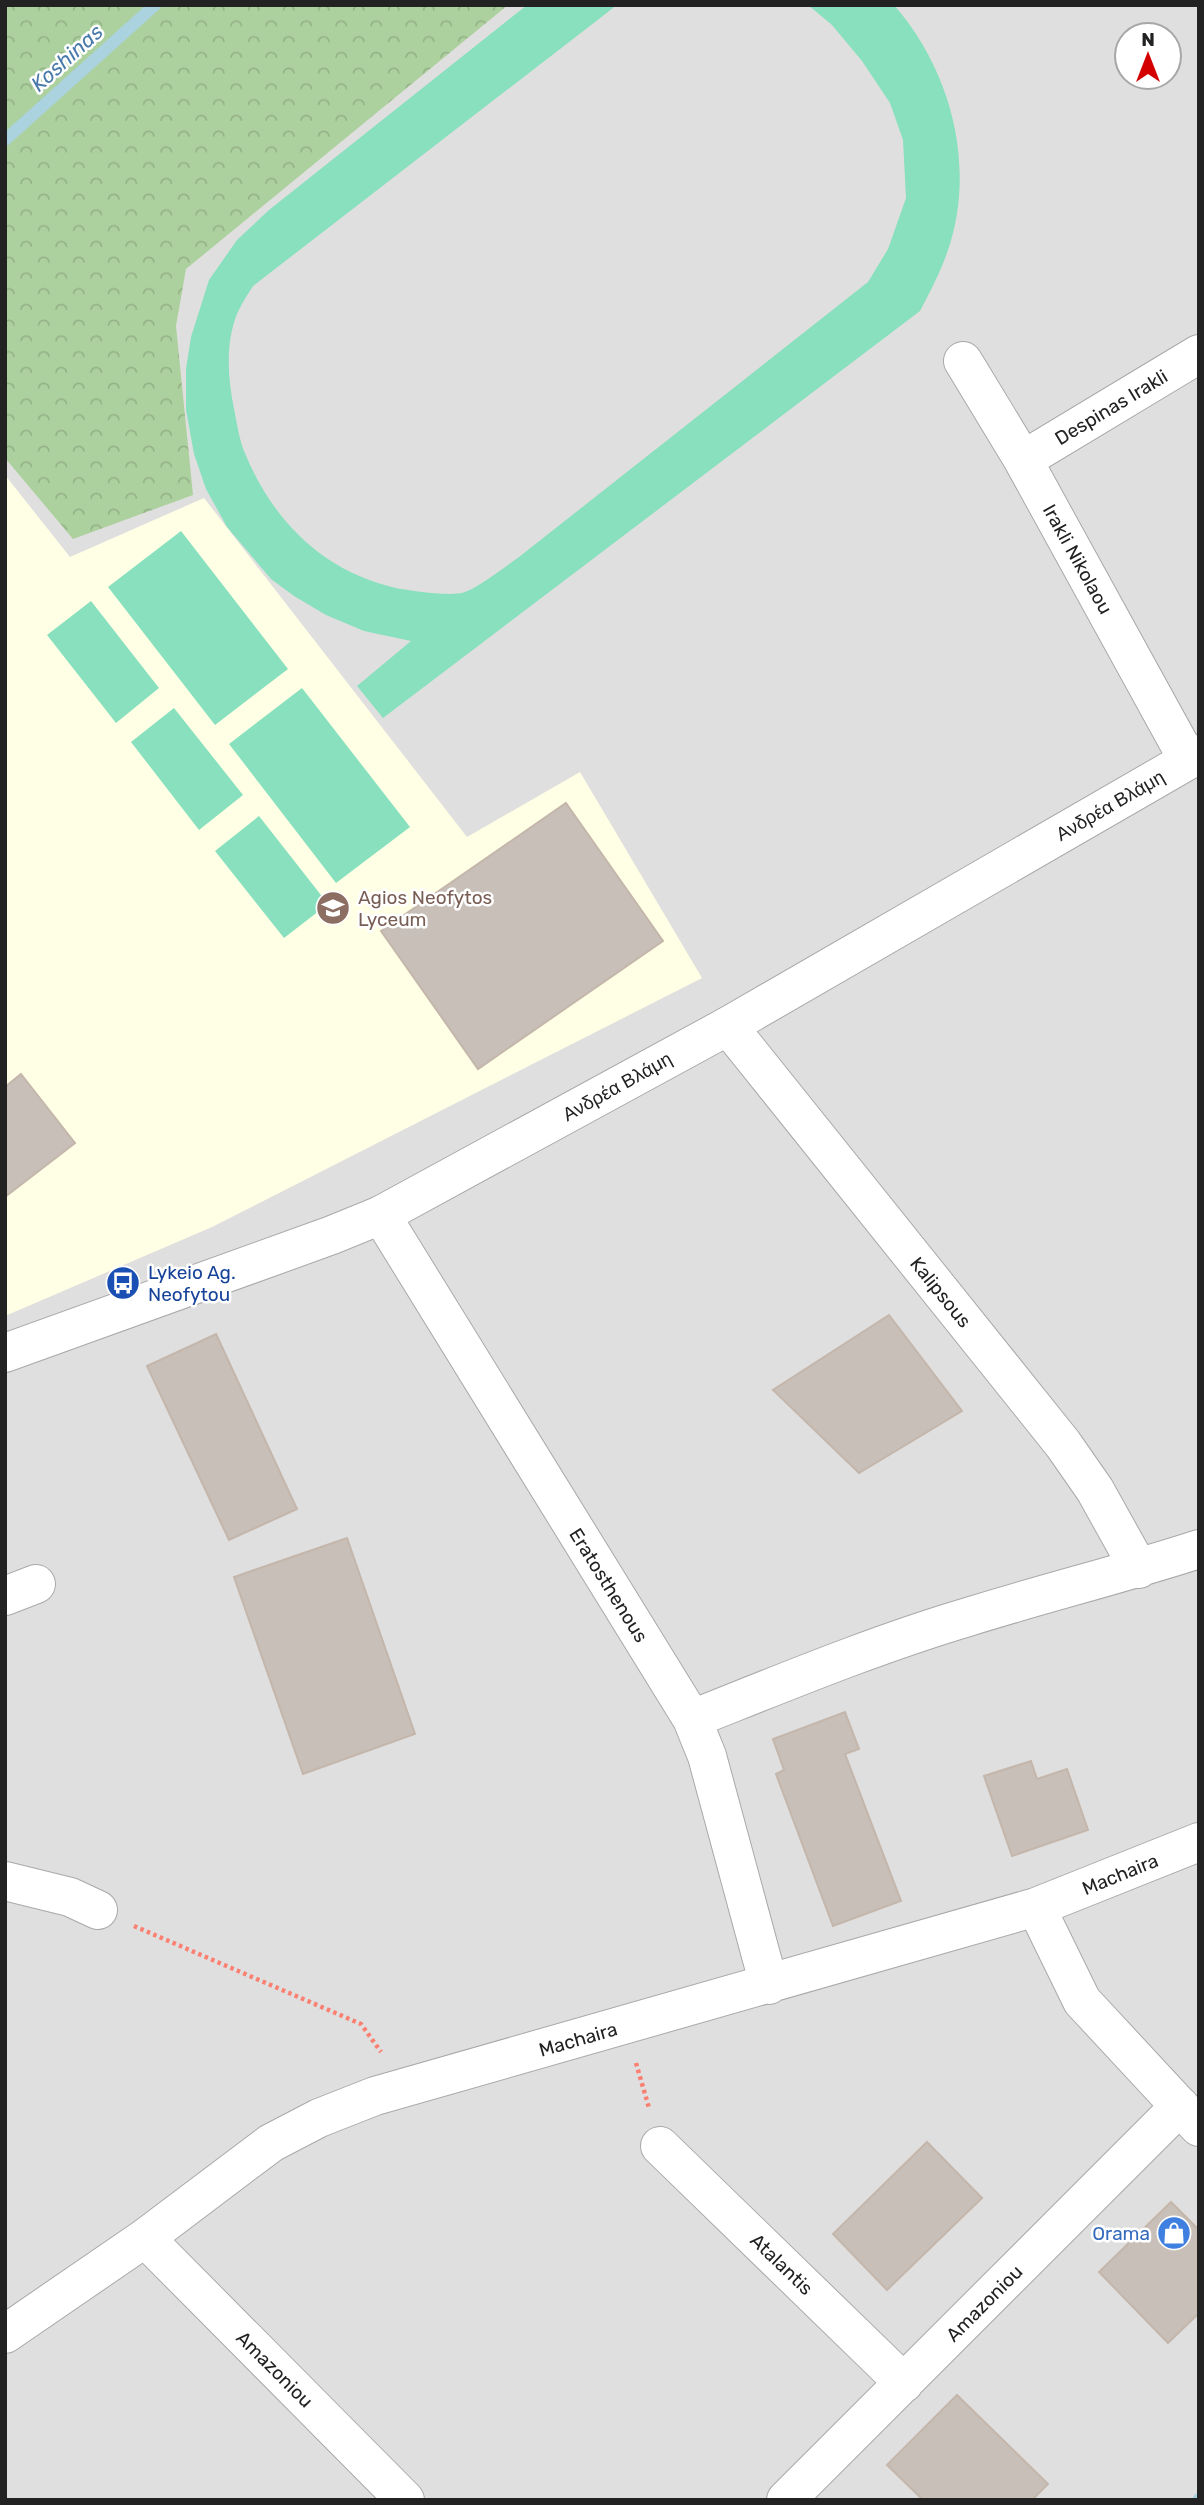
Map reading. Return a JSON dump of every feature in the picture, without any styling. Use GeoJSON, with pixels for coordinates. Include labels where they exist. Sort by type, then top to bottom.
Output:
{"type":"FeatureCollection","features":[{"type":"Feature","properties":{"kind":"street","name":"Despinas Irakli"},"geometry":{"type":"LineString","coordinates":[[1023,460],[1199,354]]}},
{"type":"Feature","properties":{"kind":"street","name":"Irakli Nikolaou"},"geometry":{"type":"LineString","coordinates":[[963,360],[1194,757]]}},
{"type":"Feature","properties":{"kind":"street","name":"Ανδρέα Βλάμη"},"geometry":{"type":"LineString","coordinates":[[5,1353],[381,1215],[728,1026],[1194,757]]}},
{"type":"Feature","properties":{"kind":"street","name":"Kalipsous"},"geometry":{"type":"LineString","coordinates":[[728,1026],[1063,1444],[1095,1490],[1139,1569]]}},
{"type":"Feature","properties":{"kind":"street","name":"Eratosthenous"},"geometry":{"type":"LineString","coordinates":[[381,1215],[692,1719],[707,1756],[769,1985]]}},
{"type":"Feature","properties":{"kind":"street"},"geometry":{"type":"LineString","coordinates":[[692,1719],[908,1636],[1199,1549]]}},
{"type":"Feature","properties":{"kind":"street","name":"Machaira"},"geometry":{"type":"LineString","coordinates":[[5,2334],[145,2238],[271,2143],[319,2118],[375,2096],[1036,1907],[1199,1842]]}},
{"type":"Feature","properties":{"kind":"street"},"geometry":{"type":"LineString","coordinates":[[5,1881],[70,1897],[98,1910]]}},
{"type":"Feature","properties":{"kind":"street"},"geometry":{"type":"LineString","coordinates":[[1036,1907],[1082,2001],[1189,2117]]}},
{"type":"Feature","properties":{"kind":"street","name":"Amazoniou"},"geometry":{"type":"LineString","coordinates":[[786,2500],[904,2383],[1189,2117]]}},
{"type":"Feature","properties":{"kind":"street","name":"Atalantis"},"geometry":{"type":"LineString","coordinates":[[660,2146],[904,2383]]}},
{"type":"Feature","properties":{"kind":"street","name":"Amazoniou"},"geometry":{"type":"LineString","coordinates":[[145,2238],[405,2500]]}},
{"type":"Feature","properties":{"kind":"path"},"geometry":{"type":"LineString","coordinates":[[98,1910],[361,2024],[406,2087]]}},
{"type":"Feature","properties":{"kind":"path"},"geometry":{"type":"LineString","coordinates":[[625,2025],[660,2146]]}},
{"type":"Feature","properties":{"kind":"shaded area"},"geometry":{"type":"Polygon","coordinates":[[[5,5],[1199,5],[1199,2500],[5,2500],[5,5]]]}},
{"type":"Feature","properties":{"kind":"shaded area","name":"Agios Neofytos Lyceum"},"geometry":{"type":"Polygon","coordinates":[[[5,475],[70,557],[204,498],[467,837],[580,772],[702,978],[212,1227],[5,1316],[5,475]]]}},
{"type":"Feature","properties":{"kind":"green space"},"geometry":{"type":"Polygon","coordinates":[[[5,5],[508,5],[186,269],[176,326],[193,495],[73,539],[5,458],[5,5]]]}},
{"type":"Feature","properties":{"kind":"green space"},"geometry":{"type":"Polygon","coordinates":[[[527,5],[617,5],[253,286],[233,325],[229,349],[230,386],[244,451],[269,499],[285,520],[303,539],[345,569],[369,580],[411,591],[451,594],[472,589],[519,557],[868,282],[888,249],[906,198],[903,140],[890,103],[862,61],[832,25],[808,5],[894,5],[914,31],[931,60],[954,122],[960,188],[956,221],[947,253],[920,311],[383,718],[357,686],[411,641],[364,631],[326,615],[294,596],[271,579],[227,527],[206,489],[194,454],[186,410],[186,369],[191,337],[209,280],[237,240],[269,210],[527,5]]]}},
{"type":"Feature","properties":{"kind":"green space"},"geometry":{"type":"Polygon","coordinates":[[[181,531],[288,669],[215,725],[108,587],[181,531]]]}},
{"type":"Feature","properties":{"kind":"green space"},"geometry":{"type":"Polygon","coordinates":[[[91,601],[159,688],[116,723],[47,635],[91,601]]]}},
{"type":"Feature","properties":{"kind":"green space"},"geometry":{"type":"Polygon","coordinates":[[[302,688],[410,827],[336,883],[229,744],[302,688]]]}},
{"type":"Feature","properties":{"kind":"green space"},"geometry":{"type":"Polygon","coordinates":[[[174,708],[243,795],[199,830],[131,742],[174,708]]]}},
{"type":"Feature","properties":{"kind":"green space"},"geometry":{"type":"Polygon","coordinates":[[[259,816],[328,904],[284,938],[215,851],[259,816]]]}},
{"type":"Feature","properties":{"kind":"building"},"geometry":{"type":"Polygon","coordinates":[[[566,803],[663,941],[478,1069],[381,931],[566,803]]]}},
{"type":"Feature","properties":{"kind":"building"},"geometry":{"type":"Polygon","coordinates":[[[21,1074],[75,1143],[5,1197],[5,1087],[21,1074]]]}},
{"type":"Feature","properties":{"kind":"building"},"geometry":{"type":"Polygon","coordinates":[[[889,1315],[962,1411],[859,1473],[773,1390],[889,1315]]]}},
{"type":"Feature","properties":{"kind":"building"},"geometry":{"type":"Polygon","coordinates":[[[216,1334],[297,1509],[229,1540],[147,1366],[216,1334]]]}},
{"type":"Feature","properties":{"kind":"building"},"geometry":{"type":"Polygon","coordinates":[[[347,1538],[415,1734],[303,1774],[234,1577],[347,1538]]]}},
{"type":"Feature","properties":{"kind":"building"},"geometry":{"type":"Polygon","coordinates":[[[845,1712],[859,1749],[845,1754],[901,1901],[833,1926],[776,1774],[784,1770],[773,1739],[845,1712]]]}},
{"type":"Feature","properties":{"kind":"building"},"geometry":{"type":"Polygon","coordinates":[[[1031,1761],[1037,1779],[1067,1769],[1088,1830],[1012,1856],[984,1776],[1031,1761]]]}},
{"type":"Feature","properties":{"kind":"building"},"geometry":{"type":"Polygon","coordinates":[[[927,2142],[982,2198],[887,2290],[833,2234],[927,2142]]]}},
{"type":"Feature","properties":{"kind":"building"},"geometry":{"type":"Polygon","coordinates":[[[1171,2202],[1199,2230],[1199,2313],[1168,2343],[1099,2272],[1171,2202]]]}},
{"type":"Feature","properties":{"kind":"building"},"geometry":{"type":"Polygon","coordinates":[[[957,2395],[1048,2484],[1032,2500],[923,2500],[887,2465],[957,2395]]]}},
{"type":"Feature","properties":{"kind":"waterway","name":"Koshinas"},"geometry":{"type":"LineString","coordinates":[[5,140],[155,5]]}},
{"type":"Feature","properties":{"kind":"place","name":"Agios Neofytos Lyceum"},"geometry":{"type":"Point","coordinates":[333,908]}},
{"type":"Feature","properties":{"kind":"place","name":"Lykeio Ag. Neofytou"},"geometry":{"type":"Point","coordinates":[123,1283]}},
{"type":"Feature","properties":{"kind":"place","name":"Orama"},"geometry":{"type":"Point","coordinates":[1174,2233]}}]}
